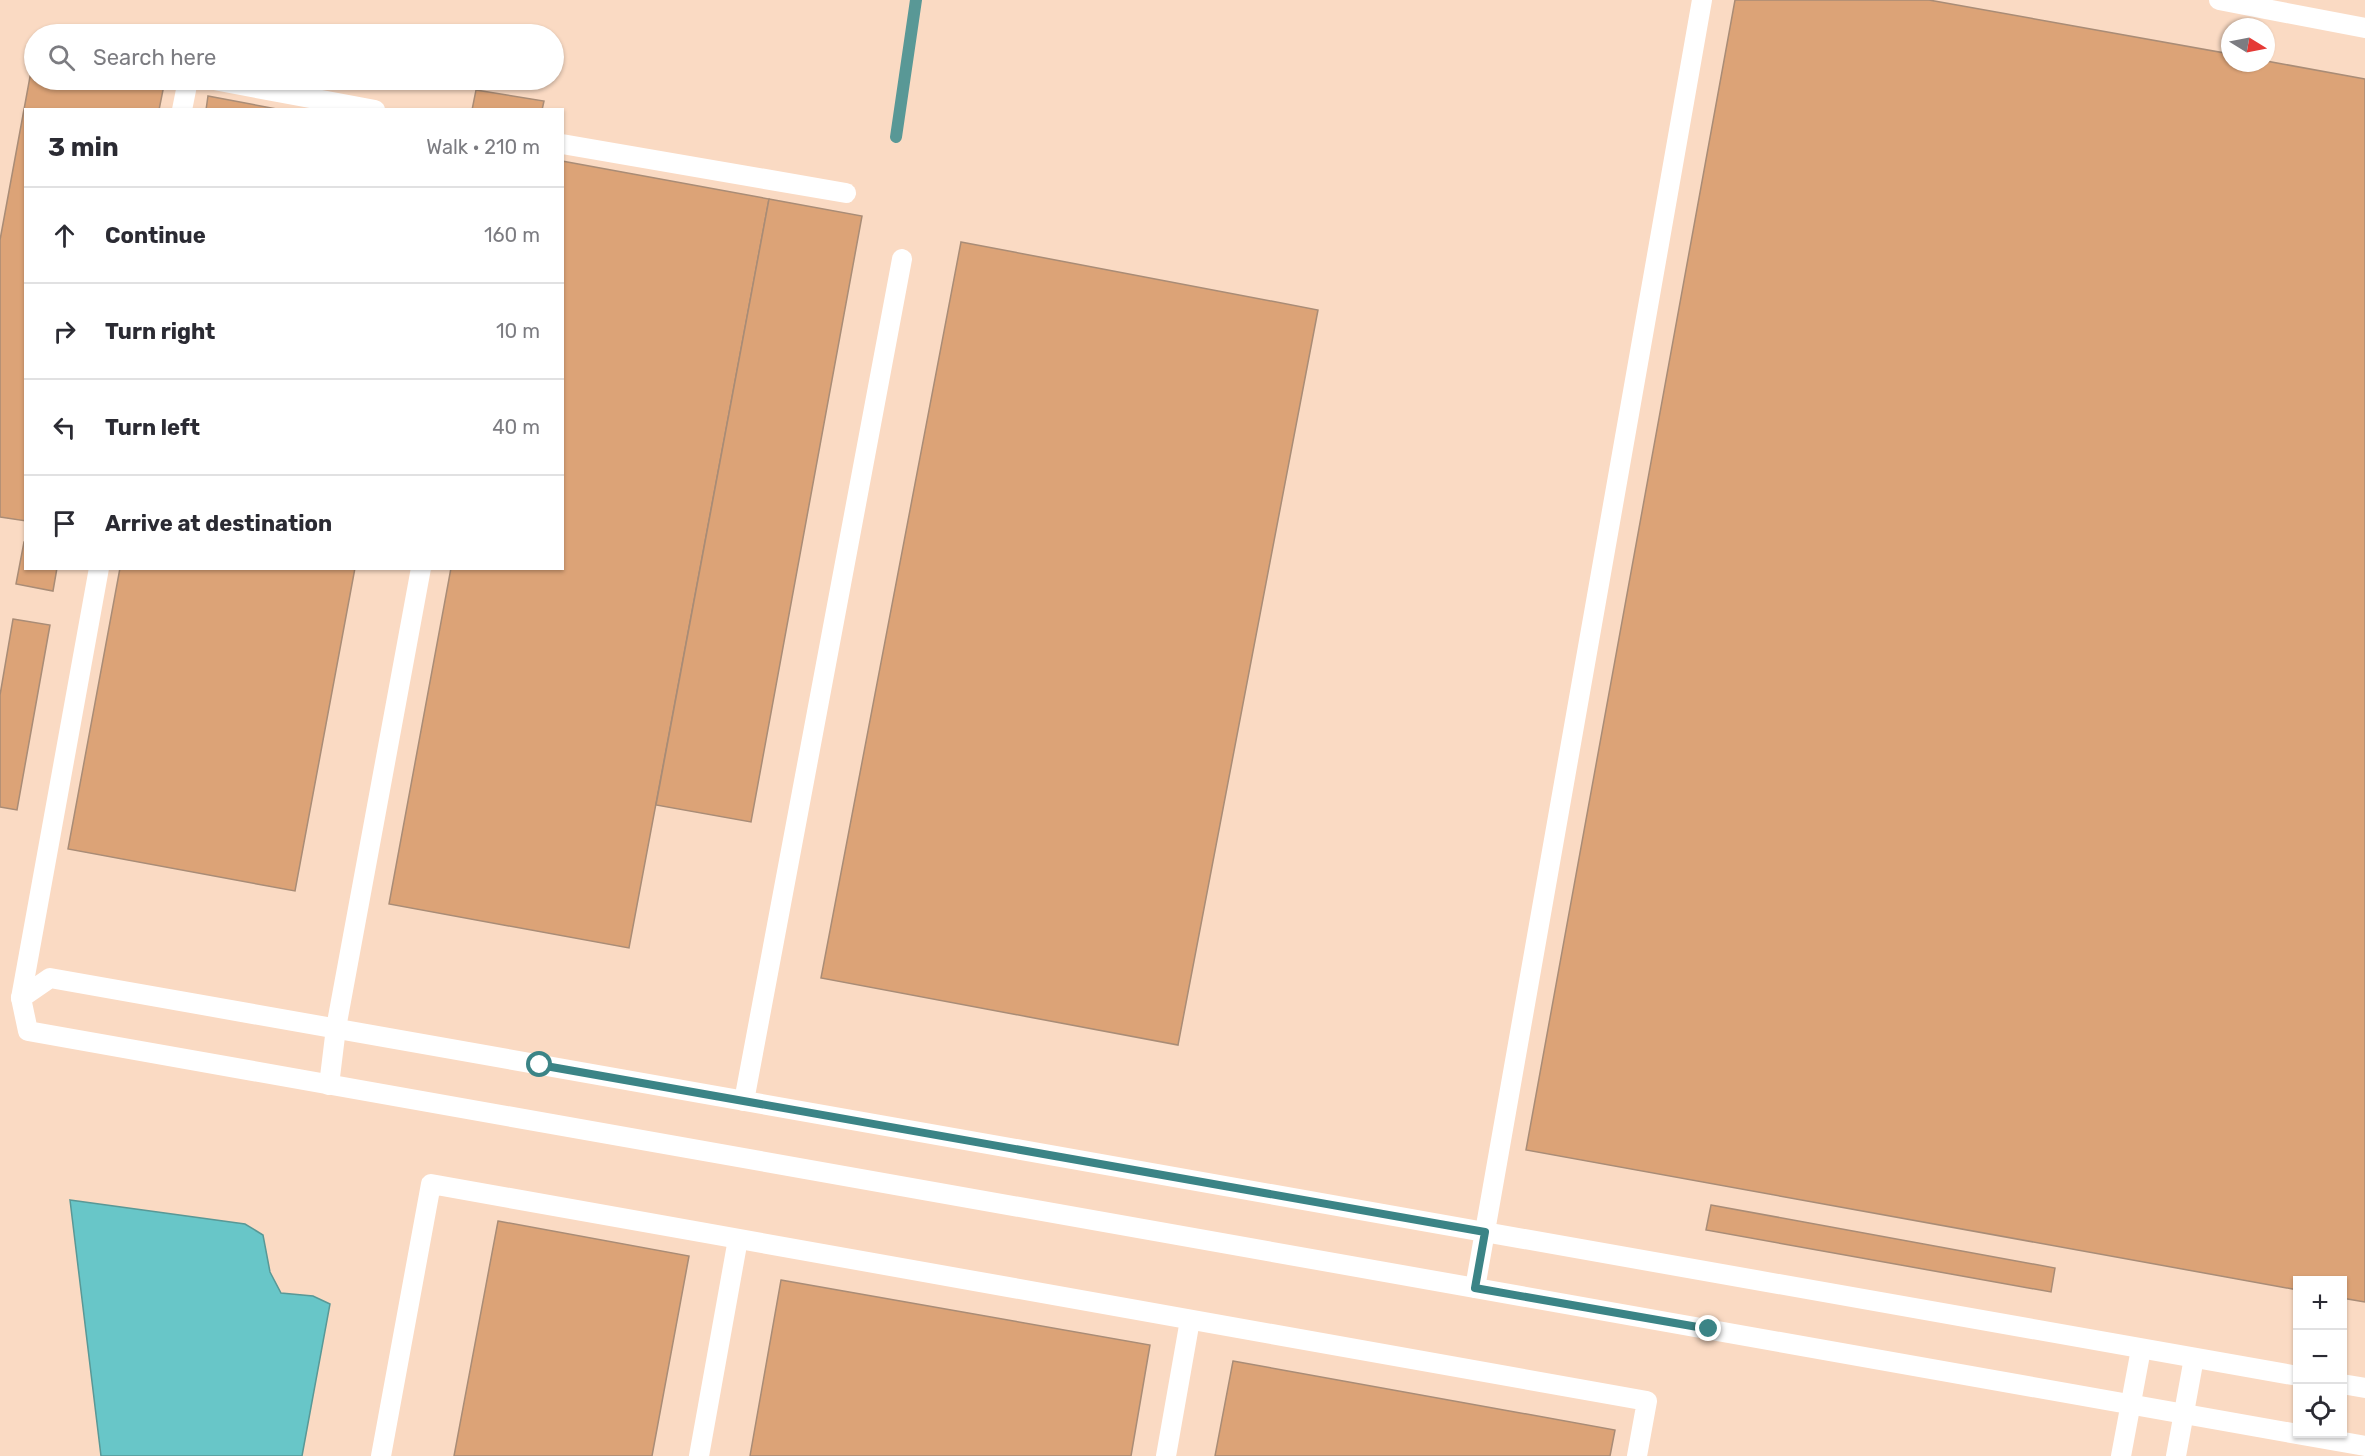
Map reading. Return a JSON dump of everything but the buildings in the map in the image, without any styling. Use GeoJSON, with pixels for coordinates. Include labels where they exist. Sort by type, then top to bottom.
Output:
{"type":"FeatureCollection","features":[{"type":"Feature","properties":{"kind":"lane"},"geometry":{"type":"LineString","coordinates":[[1475,1288],[1702,0]]}},
{"type":"Feature","properties":{"kind":"lane"},"geometry":{"type":"LineString","coordinates":[[2219,0],[2365,28]]}},
{"type":"Feature","properties":{"kind":"lane"},"geometry":{"type":"LineString","coordinates":[[182,108],[186,90]]}},
{"type":"Feature","properties":{"kind":"lane"},"geometry":{"type":"LineString","coordinates":[[268,90],[364,108]]}},
{"type":"Feature","properties":{"kind":"lane"},"geometry":{"type":"LineString","coordinates":[[564,144],[846,193]]}},
{"type":"Feature","properties":{"kind":"lane"},"geometry":{"type":"LineString","coordinates":[[744,1101],[902,259]]}},
{"type":"Feature","properties":{"kind":"lane"},"geometry":{"type":"LineString","coordinates":[[99,570],[21,998],[28,1031],[2365,1446]]}},
{"type":"Feature","properties":{"kind":"lane"},"geometry":{"type":"LineString","coordinates":[[329,1085],[336,1028],[421,570]]}},
{"type":"Feature","properties":{"kind":"lane"},"geometry":{"type":"LineString","coordinates":[[21,998],[50,978],[2293,1375]]}},
{"type":"Feature","properties":{"kind":"lane"},"geometry":{"type":"LineString","coordinates":[[381,1456],[431,1184],[1647,1401],[1637,1456]]}},
{"type":"Feature","properties":{"kind":"lane"},"geometry":{"type":"LineString","coordinates":[[699,1456],[738,1239]]}},
{"type":"Feature","properties":{"kind":"lane"},"geometry":{"type":"LineString","coordinates":[[1166,1456],[1191,1320]]}},
{"type":"Feature","properties":{"kind":"lane"},"geometry":{"type":"LineString","coordinates":[[2121,1456],[2141,1349]]}},
{"type":"Feature","properties":{"kind":"lane"},"geometry":{"type":"LineString","coordinates":[[2176,1456],[2194,1358]]}},
{"type":"Feature","properties":{"kind":"lane"},"geometry":{"type":"LineString","coordinates":[[2347,1385],[2365,1388]]}},
{"type":"Feature","properties":{"kind":"water"},"geometry":{"type":"Polygon","coordinates":[[[70,1200],[245,1224],[263,1235],[270,1272],[281,1293],[313,1296],[330,1304],[302,1456],[101,1456],[70,1200]]]}},
{"type":"Feature","properties":{"kind":"waterway"},"geometry":{"type":"LineString","coordinates":[[896,137],[916,0]]}},
{"type":"Feature","properties":{"kind":"route"},"geometry":{"type":"LineString","coordinates":[[540,1065],[1485,1232],[1475,1288],[1709,1329]]}}]}
